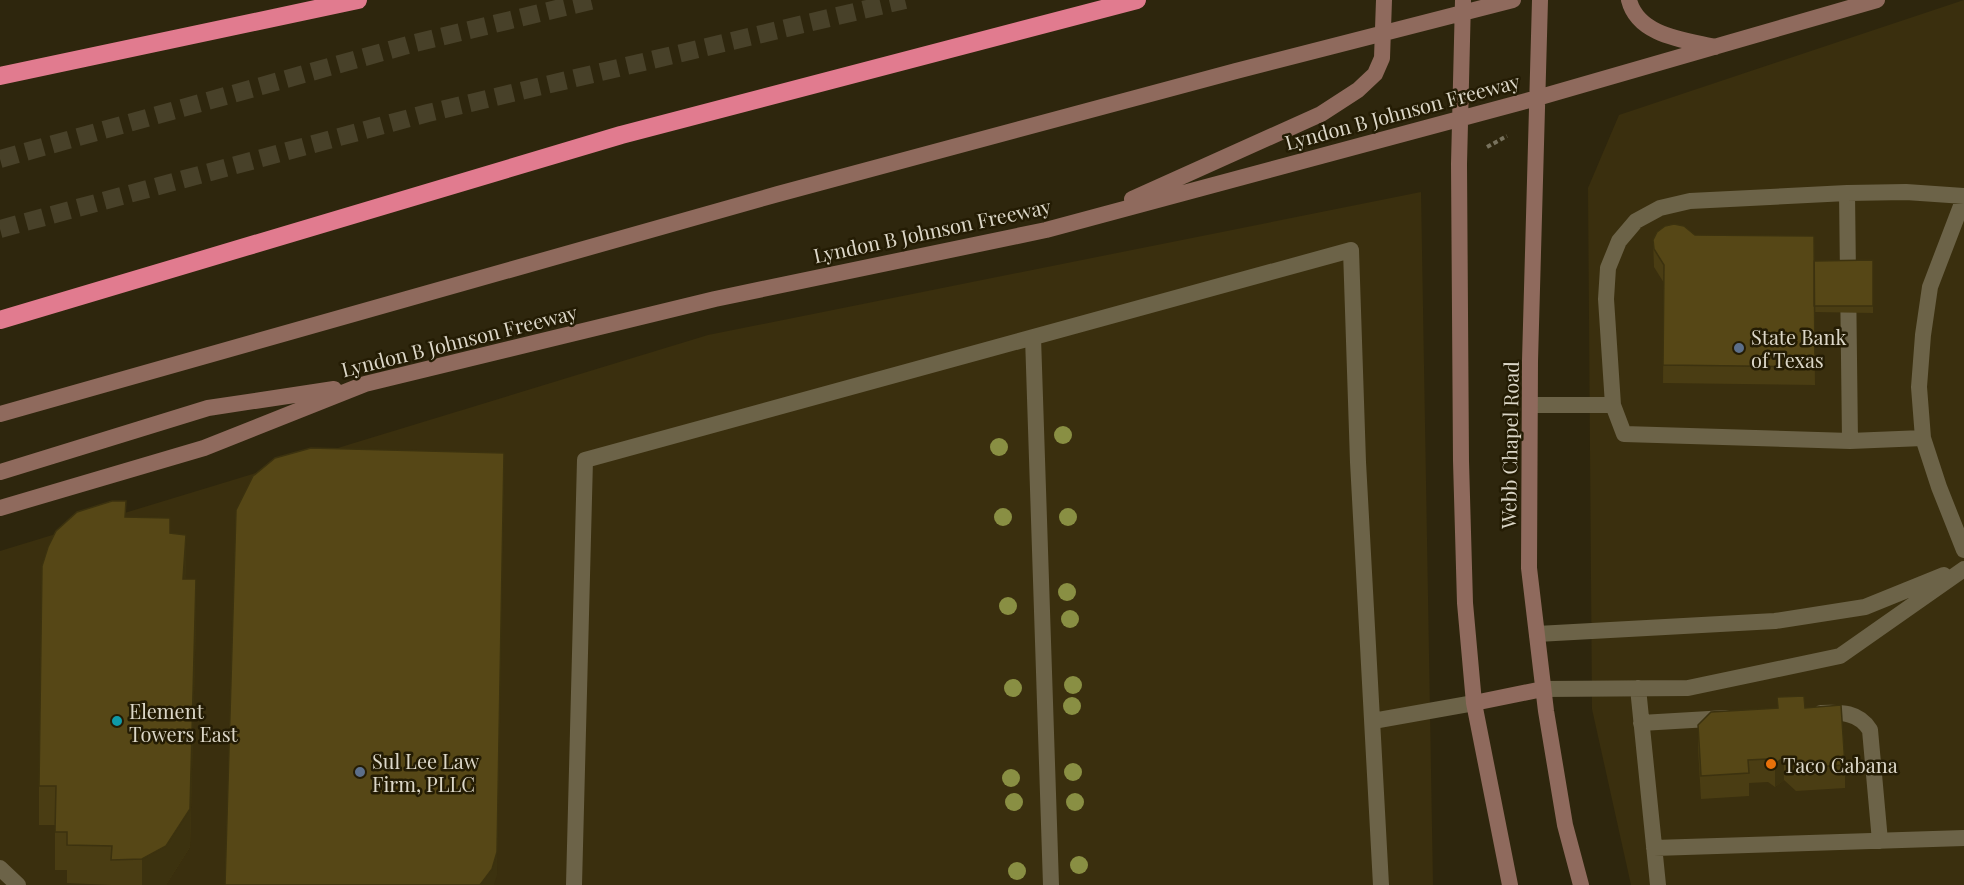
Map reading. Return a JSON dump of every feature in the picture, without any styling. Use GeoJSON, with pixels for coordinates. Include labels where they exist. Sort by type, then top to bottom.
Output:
{"type":"FeatureCollection","features":[{"type":"Feature","properties":{"kind":"highway"},"geometry":{"type":"LineString","coordinates":[[0,76],[358,0]]}},
{"type":"Feature","properties":{"kind":"highway"},"geometry":{"type":"LineString","coordinates":[[0,320],[621,135],[1137,0]]}},
{"type":"Feature","properties":{"kind":"main road"},"geometry":{"type":"LineString","coordinates":[[1087,219],[1321,114],[1358,90],[1375,74],[1383,58],[1384,0]]}},
{"type":"Feature","properties":{"kind":"main road"},"geometry":{"type":"LineString","coordinates":[[1463,0],[1459,120],[1463,541],[1468,652],[1474,703],[1510,885]]}},
{"type":"Feature","properties":{"kind":"main road"},"geometry":{"type":"LineString","coordinates":[[0,414],[778,194],[1225,74],[1513,0]]}},
{"type":"Feature","properties":{"kind":"main road","name":"Webb Chapel Road"},"geometry":{"type":"LineString","coordinates":[[1540,0],[1530,405],[1529,568],[1543,689],[1565,825],[1581,885]]}},
{"type":"Feature","properties":{"kind":"main road"},"geometry":{"type":"LineString","coordinates":[[1629,0],[1630,6],[1645,24],[1658,33],[1717,47]]}},
{"type":"Feature","properties":{"kind":"main road","name":"Lyndon B Johnson Freeway"},"geometry":{"type":"LineString","coordinates":[[0,508],[204,448],[365,384],[716,299],[1046,230],[1459,120],[1877,0]]}},
{"type":"Feature","properties":{"kind":"main road"},"geometry":{"type":"LineString","coordinates":[[0,472],[208,408],[365,384]]}},
{"type":"Feature","properties":{"kind":"main road"},"geometry":{"type":"LineString","coordinates":[[1474,703],[1543,689]]}},
{"type":"Feature","properties":{"kind":"lane"},"geometry":{"type":"LineString","coordinates":[[1923,438],[1850,441],[1624,434],[1613,405],[1606,299],[1608,267],[1619,242],[1636,221],[1660,208],[1690,201],[1906,192],[1964,197],[1930,287],[1919,387],[1923,438],[1939,487],[1964,550]]}},
{"type":"Feature","properties":{"kind":"lane"},"geometry":{"type":"LineString","coordinates":[[1847,193],[1850,441]]}},
{"type":"Feature","properties":{"kind":"lane"},"geometry":{"type":"LineString","coordinates":[[574,885],[585,460],[1351,250],[1358,462],[1381,885]]}},
{"type":"Feature","properties":{"kind":"lane"},"geometry":{"type":"LineString","coordinates":[[1033,337],[1051,885]]}},
{"type":"Feature","properties":{"kind":"lane"},"geometry":{"type":"LineString","coordinates":[[1530,405],[1613,405]]}},
{"type":"Feature","properties":{"kind":"lane"},"geometry":{"type":"LineString","coordinates":[[1537,634],[1797,618],[1865,607],[1964,568]]}},
{"type":"Feature","properties":{"kind":"lane"},"geometry":{"type":"LineString","coordinates":[[1543,689],[1688,688],[1840,656],[1964,568]]}},
{"type":"Feature","properties":{"kind":"lane"},"geometry":{"type":"LineString","coordinates":[[1638,688],[1658,885]]}},
{"type":"Feature","properties":{"kind":"lane"},"geometry":{"type":"LineString","coordinates":[[1373,722],[1474,703]]}},
{"type":"Feature","properties":{"kind":"lane"},"geometry":{"type":"LineString","coordinates":[[1802,714],[1836,712],[1858,716],[1866,723],[1870,730],[1880,841]]}},
{"type":"Feature","properties":{"kind":"lane"},"geometry":{"type":"LineString","coordinates":[[1641,723],[1744,717]]}},
{"type":"Feature","properties":{"kind":"lane"},"geometry":{"type":"LineString","coordinates":[[1654,848],[1964,838]]}},
{"type":"Feature","properties":{"kind":"lane"},"geometry":{"type":"LineString","coordinates":[[0,868],[18,885]]}},
{"type":"Feature","properties":{"kind":"path"},"geometry":{"type":"LineString","coordinates":[[1487,147],[1507,136]]}},
{"type":"Feature","properties":{"kind":"shaded area"},"geometry":{"type":"Polygon","coordinates":[[[1964,0],[1964,885],[1631,885],[1592,709],[1588,188],[1619,115],[1964,0]]]}},
{"type":"Feature","properties":{"kind":"shaded area"},"geometry":{"type":"Polygon","coordinates":[[[1421,192],[1433,885],[0,885],[0,551],[708,335],[1421,192]]]}},
{"type":"Feature","properties":{"kind":"building","name":"State Bank of Texas"},"geometry":{"type":"Polygon","coordinates":[[[1674,224],[1684,226],[1695,235],[1814,236],[1815,367],[1663,365],[1664,265],[1654,249],[1653,240],[1657,232],[1665,226],[1674,224]]]}},
{"type":"Feature","properties":{"kind":"building"},"geometry":{"type":"Polygon","coordinates":[[[1873,260],[1873,306],[1814,306],[1814,261],[1873,260]]]}},
{"type":"Feature","properties":{"kind":"building"},"geometry":{"type":"Polygon","coordinates":[[[311,448],[504,453],[497,852],[492,869],[480,885],[225,885],[236,510],[253,476],[275,458],[311,448]]]}},
{"type":"Feature","properties":{"kind":"building","name":"Element Towers East"},"geometry":{"type":"Polygon","coordinates":[[[112,501],[126,501],[125,517],[170,518],[170,533],[186,535],[183,579],[196,579],[190,809],[166,846],[142,859],[111,860],[112,846],[67,845],[67,832],[55,832],[56,786],[39,786],[42,566],[56,531],[77,512],[112,501]]]}},
{"type":"Feature","properties":{"kind":"building","name":"Taco Cabana"},"geometry":{"type":"Polygon","coordinates":[[[1804,696],[1805,708],[1841,705],[1845,765],[1796,768],[1784,757],[1775,764],[1768,759],[1748,760],[1749,773],[1701,776],[1698,725],[1711,712],[1778,708],[1777,697],[1804,696]]]}},
{"type":"Feature","properties":{"kind":"tunnel"},"geometry":{"type":"LineString","coordinates":[[0,159],[415,43],[594,0]]}},
{"type":"Feature","properties":{"kind":"tunnel"},"geometry":{"type":"LineString","coordinates":[[0,229],[428,113],[905,0]]}},
{"type":"Feature","properties":{"kind":"place","name":"State Bank of Texas"},"geometry":{"type":"Point","coordinates":[1739,348]}},
{"type":"Feature","properties":{"kind":"place","name":"Element Towers East"},"geometry":{"type":"Point","coordinates":[117,721]}},
{"type":"Feature","properties":{"kind":"place","name":"Taco Cabana"},"geometry":{"type":"Point","coordinates":[1771,764]}},
{"type":"Feature","properties":{"kind":"place","name":"Sul Lee Law Firm, PLLC"},"geometry":{"type":"Point","coordinates":[360,772]}}]}
